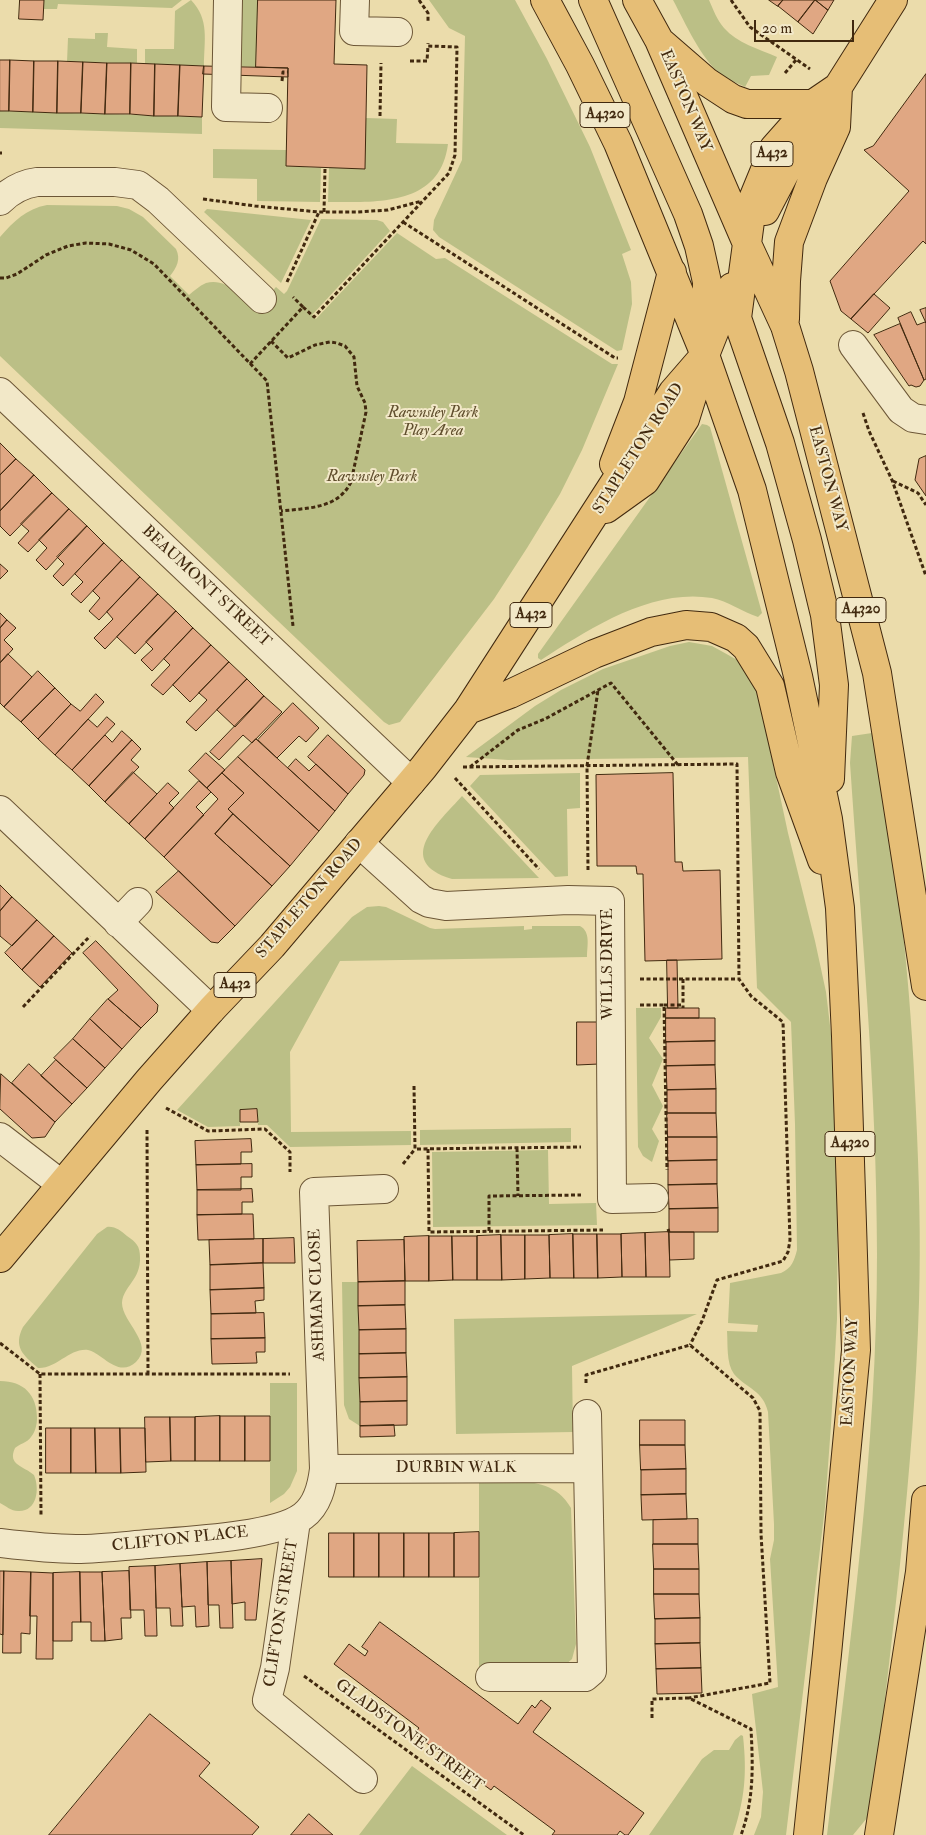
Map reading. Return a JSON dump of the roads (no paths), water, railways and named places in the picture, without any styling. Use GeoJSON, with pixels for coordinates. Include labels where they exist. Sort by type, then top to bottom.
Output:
{"type":"FeatureCollection","features":[{"type":"Feature","properties":{"kind":"main road","name":"EASTON WAY"},"geometry":{"type":"LineString","coordinates":[[545,0],[580,65],[618,143],[705,355],[752,490],[798,676],[828,819],[840,908],[856,1350],[808,1835]]}},
{"type":"Feature","properties":{"kind":"main road"},"geometry":{"type":"LineString","coordinates":[[593,0],[672,174],[699,246],[707,282],[705,355]]}},
{"type":"Feature","properties":{"kind":"main road","name":"EASTON WAY"},"geometry":{"type":"LineString","coordinates":[[637,0],[659,40],[748,246],[785,326],[799,371],[877,673],[926,986]]}},
{"type":"Feature","properties":{"kind":"main road","name":"STAPLETON ROAD"},"geometry":{"type":"LineString","coordinates":[[0,1258],[149,1080],[211,1010],[272,946],[359,843],[427,773],[593,519],[645,481],[685,419],[705,355],[748,246],[808,129],[838,87],[893,0]]}},
{"type":"Feature","properties":{"kind":"main road"},"geometry":{"type":"LineString","coordinates":[[659,40],[699,73],[707,82],[733,100],[747,104],[813,104]]}},
{"type":"Feature","properties":{"kind":"main road"},"geometry":{"type":"LineString","coordinates":[[785,326],[789,242],[813,178],[836,127],[838,87]]}},
{"type":"Feature","properties":{"kind":"main road","name":"STAPLETON ROAD"},"geometry":{"type":"LineString","coordinates":[[748,246],[753,199],[774,148],[813,104],[838,87]]}},
{"type":"Feature","properties":{"kind":"main road"},"geometry":{"type":"LineString","coordinates":[[748,246],[737,318],[780,443],[807,540],[825,615],[834,685],[828,819]]}},
{"type":"Feature","properties":{"kind":"main road"},"geometry":{"type":"LineString","coordinates":[[593,519],[638,402],[672,272]]}},
{"type":"Feature","properties":{"kind":"main road","name":"EASTON WAY"},"geometry":{"type":"LineString","coordinates":[[468,710],[510,694],[594,654],[651,632],[686,625],[704,625],[736,638],[753,656],[770,686],[790,772],[840,908]]}},
{"type":"Feature","properties":{"kind":"main road"},"geometry":{"type":"LineString","coordinates":[[879,1835],[920,1572],[926,1500]]}},
{"type":"Feature","properties":{"kind":"main road"},"geometry":{"type":"LineString","coordinates":[[920,1572],[926,1612]]}},
{"type":"Feature","properties":{"kind":"street"},"geometry":{"type":"LineString","coordinates":[[228,0],[226,107],[268,108]]}},
{"type":"Feature","properties":{"kind":"street"},"geometry":{"type":"LineString","coordinates":[[355,0],[354,31],[398,32]]}},
{"type":"Feature","properties":{"kind":"street"},"geometry":{"type":"LineString","coordinates":[[9,194],[28,183],[37,182],[115,182],[138,185],[158,200],[209,262],[277,293]]}},
{"type":"Feature","properties":{"kind":"street"},"geometry":{"type":"LineString","coordinates":[[853,345],[902,410],[912,418],[926,420]]}},
{"type":"Feature","properties":{"kind":"street","name":"BEAUMONT STREET"},"geometry":{"type":"LineString","coordinates":[[0,392],[427,773]]}},
{"type":"Feature","properties":{"kind":"street"},"geometry":{"type":"LineString","coordinates":[[0,810],[211,1010]]}},
{"type":"Feature","properties":{"kind":"street","name":"WILLS DRIVE"},"geometry":{"type":"LineString","coordinates":[[359,843],[413,893],[429,903],[446,906],[550,901],[610,901],[612,1196],[654,1198]]}},
{"type":"Feature","properties":{"kind":"street"},"geometry":{"type":"LineString","coordinates":[[118,923],[138,902]]}},
{"type":"Feature","properties":{"kind":"street"},"geometry":{"type":"LineString","coordinates":[[0,1137],[61,1184]]}},
{"type":"Feature","properties":{"kind":"street","name":"ASHMAN CLOSE"},"geometry":{"type":"LineString","coordinates":[[324,1469],[314,1192],[384,1189]]}},
{"type":"Feature","properties":{"kind":"street"},"geometry":{"type":"LineString","coordinates":[[490,1677],[585,1677],[592,1670],[587,1414]]}},
{"type":"Feature","properties":{"kind":"street","name":"DURBIN WALK"},"geometry":{"type":"LineString","coordinates":[[324,1469],[588,1468]]}},
{"type":"Feature","properties":{"kind":"street","name":"CLIFTON PLACE"},"geometry":{"type":"LineString","coordinates":[[0,1543],[41,1548],[78,1549],[201,1539],[266,1531],[296,1521],[306,1514],[316,1501],[321,1489],[324,1469]]}},
{"type":"Feature","properties":{"kind":"street","name":"CLIFTON STREET"},"geometry":{"type":"LineString","coordinates":[[296,1521],[275,1668],[267,1700],[363,1779]]}},
{"type":"Feature","properties":{"kind":"park label","name":"Rawnsley Park Play Area"},"geometry":{"type":"Point","coordinates":[433,423]}},
{"type":"Feature","properties":{"kind":"park label","name":"Rawnsley Park"},"geometry":{"type":"Point","coordinates":[372,478]}}]}
